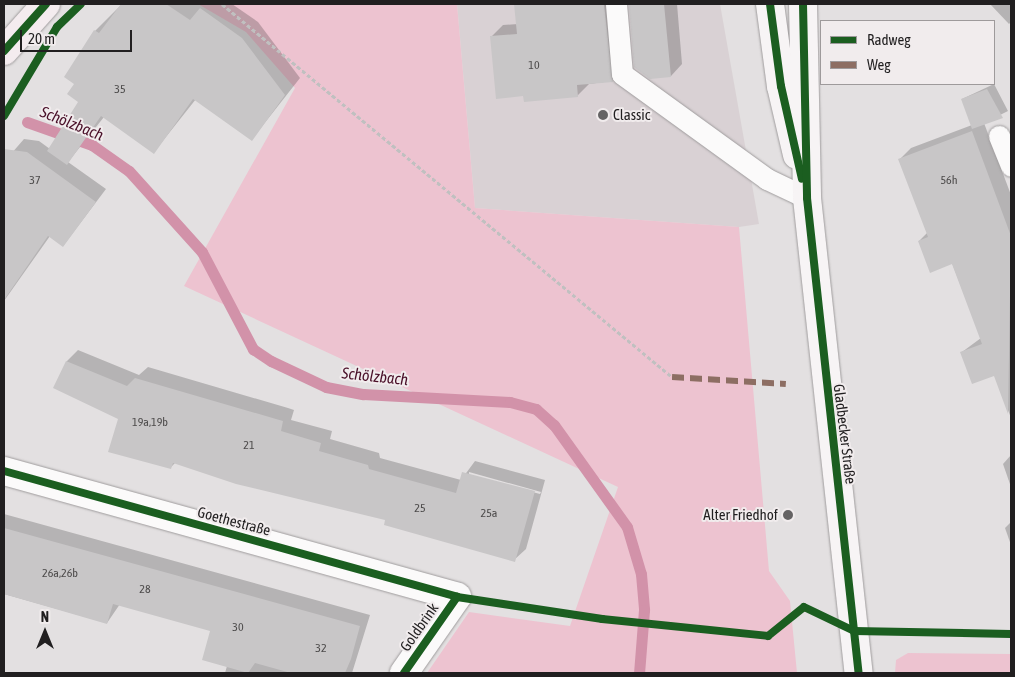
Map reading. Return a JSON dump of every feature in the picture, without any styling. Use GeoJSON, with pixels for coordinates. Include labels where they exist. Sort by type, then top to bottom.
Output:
{"type":"FeatureCollection","features":[{"type":"Feature","properties":{"kind":"main road"},"geometry":{"type":"LineString","coordinates":[[4,51],[46,4]]}},
{"type":"Feature","properties":{"kind":"main road","name":"Gladbecker Straße"},"geometry":{"type":"LineString","coordinates":[[770,4],[781,86],[807,198]]}},
{"type":"Feature","properties":{"kind":"main road","name":"Gladbecker Straße"},"geometry":{"type":"LineString","coordinates":[[803,4],[807,198],[858,673]]}},
{"type":"Feature","properties":{"kind":"street","name":"Goethestraße"},"geometry":{"type":"LineString","coordinates":[[4,471],[457,597]]}},
{"type":"Feature","properties":{"kind":"street","name":"Goldbrink"},"geometry":{"type":"LineString","coordinates":[[404,673],[457,597]]}},
{"type":"Feature","properties":{"kind":"lane"},"geometry":{"type":"LineString","coordinates":[[616,4],[622,74],[767,179],[807,198]]}},
{"type":"Feature","properties":{"kind":"lane"},"geometry":{"type":"LineString","coordinates":[[999,136],[1011,166]]}},
{"type":"Feature","properties":{"kind":"path"},"geometry":{"type":"LineString","coordinates":[[225,5],[672,377]]}},
{"type":"Feature","properties":{"kind":"shaded area"},"geometry":{"type":"Polygon","coordinates":[[[198,4],[457,4],[475,208],[739,227],[769,571],[790,601],[797,673],[427,673],[469,612],[570,626],[618,487],[184,286],[295,88],[246,32],[198,4]]]}},
{"type":"Feature","properties":{"kind":"shaded area","name":"Classic"},"geometry":{"type":"Polygon","coordinates":[[[457,4],[720,4],[759,224],[739,227],[475,208],[457,4]]]}},
{"type":"Feature","properties":{"kind":"shaded area"},"geometry":{"type":"Polygon","coordinates":[[[908,653],[1011,654],[1011,673],[895,673],[896,660],[908,653]]]}},
{"type":"Feature","properties":{"kind":"building"},"geometry":{"type":"Polygon","coordinates":[[[121,4],[166,4],[190,20],[200,8],[242,38],[285,95],[252,141],[193,99],[154,154],[101,116],[67,165],[47,151],[78,102],[67,94],[74,84],[64,77],[94,30],[99,33],[121,4]]]}},
{"type":"Feature","properties":{"kind":"building"},"geometry":{"type":"Polygon","coordinates":[[[514,4],[604,4],[613,82],[577,85],[578,97],[524,102],[523,96],[496,99],[490,36],[517,34],[514,4]]]}},
{"type":"Feature","properties":{"kind":"building"},"geometry":{"type":"Polygon","coordinates":[[[629,4],[664,4],[671,77],[650,79],[634,67],[629,4]]]}},
{"type":"Feature","properties":{"kind":"building"},"geometry":{"type":"Polygon","coordinates":[[[987,89],[1003,118],[972,129],[961,99],[987,89]]]}},
{"type":"Feature","properties":{"kind":"building"},"geometry":{"type":"Polygon","coordinates":[[[972,131],[1011,236],[1008,414],[994,376],[972,384],[960,352],[982,344],[952,264],[930,273],[918,241],[928,237],[898,159],[972,131]]]}},
{"type":"Feature","properties":{"kind":"building"},"geometry":{"type":"Polygon","coordinates":[[[4,149],[27,152],[96,202],[63,247],[48,236],[4,300],[4,149]]]}},
{"type":"Feature","properties":{"kind":"building"},"geometry":{"type":"Polygon","coordinates":[[[66,361],[127,386],[135,378],[283,421],[281,431],[321,443],[319,451],[368,465],[369,469],[456,493],[462,472],[535,491],[515,562],[384,525],[385,520],[236,484],[173,463],[171,469],[108,452],[118,419],[53,388],[66,361]]]}},
{"type":"Feature","properties":{"kind":"building"},"geometry":{"type":"Polygon","coordinates":[[[4,528],[360,626],[351,659],[345,673],[291,673],[255,663],[248,673],[202,660],[210,631],[113,604],[107,624],[4,594],[4,528]]]}},
{"type":"Feature","properties":{"kind":"waterway","name":"Schölzbach"},"geometry":{"type":"LineString","coordinates":[[27,122],[92,145],[129,171],[202,252],[253,349],[271,361],[326,387],[363,394],[510,402],[536,409],[554,425],[627,527],[641,574],[644,610],[639,673]]}},
{"type":"Feature","properties":{"kind":"marked path"},"geometry":{"type":"LineString","coordinates":[[672,377],[786,384]]}},
{"type":"Feature","properties":{"kind":"cycle path"},"geometry":{"type":"LineString","coordinates":[[4,51],[46,4]]}},
{"type":"Feature","properties":{"kind":"cycle path"},"geometry":{"type":"LineString","coordinates":[[4,116],[57,27],[81,4]]}},
{"type":"Feature","properties":{"kind":"cycle path"},"geometry":{"type":"LineString","coordinates":[[770,4],[781,86],[802,179]]}},
{"type":"Feature","properties":{"kind":"cycle path"},"geometry":{"type":"LineString","coordinates":[[803,4],[807,198],[859,673]]}},
{"type":"Feature","properties":{"kind":"cycle path"},"geometry":{"type":"LineString","coordinates":[[4,471],[457,597],[602,619],[768,636],[804,607],[854,631],[1011,634]]}},
{"type":"Feature","properties":{"kind":"cycle path"},"geometry":{"type":"LineString","coordinates":[[404,673],[457,597]]}},
{"type":"Feature","properties":{"kind":"place","name":"Classic"},"geometry":{"type":"Point","coordinates":[603,115]}},
{"type":"Feature","properties":{"kind":"place","name":"Alter Friedhof"},"geometry":{"type":"Point","coordinates":[788,515]}}]}
